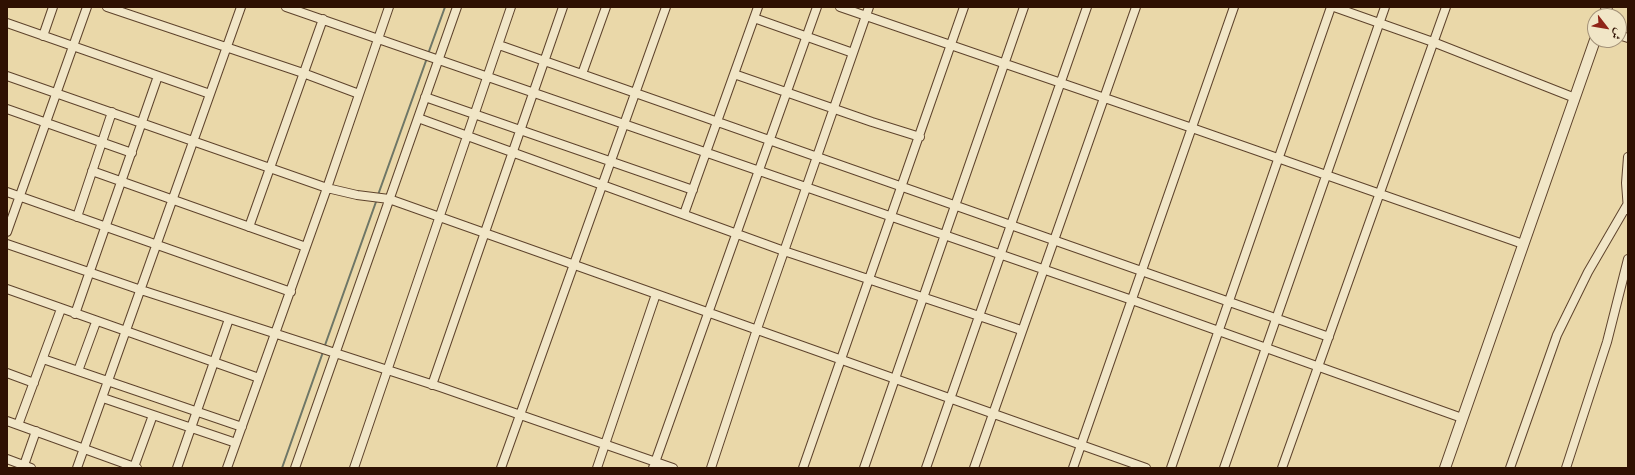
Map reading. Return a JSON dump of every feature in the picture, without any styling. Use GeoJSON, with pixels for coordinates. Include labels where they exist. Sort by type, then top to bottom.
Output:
{"type":"FeatureCollection","features":[{"type":"Feature","properties":{"kind":"street"},"geometry":{"type":"LineString","coordinates":[[43,36],[53,7]]}},
{"type":"Feature","properties":{"kind":"street"},"geometry":{"type":"LineString","coordinates":[[7,232],[87,7]]}},
{"type":"Feature","properties":{"kind":"street"},"geometry":{"type":"LineString","coordinates":[[107,7],[303,73],[359,94]]}},
{"type":"Feature","properties":{"kind":"street"},"geometry":{"type":"LineString","coordinates":[[77,468],[141,290],[171,199],[241,7]]}},
{"type":"Feature","properties":{"kind":"street"},"geometry":{"type":"LineString","coordinates":[[286,7],[534,92],[624,126],[1132,300],[1462,418]]}},
{"type":"Feature","properties":{"kind":"street"},"geometry":{"type":"LineString","coordinates":[[227,468],[258,378],[291,292],[328,188],[389,7]]}},
{"type":"Feature","properties":{"kind":"street"},"geometry":{"type":"LineString","coordinates":[[296,468],[457,7]]}},
{"type":"Feature","properties":{"kind":"street"},"geometry":{"type":"LineString","coordinates":[[354,468],[441,217],[511,7]]}},
{"type":"Feature","properties":{"kind":"street"},"geometry":{"type":"LineString","coordinates":[[432,385],[563,7]]}},
{"type":"Feature","properties":{"kind":"street"},"geometry":{"type":"LineString","coordinates":[[582,74],[606,7]]}},
{"type":"Feature","properties":{"kind":"street"},"geometry":{"type":"LineString","coordinates":[[501,468],[666,7]]}},
{"type":"Feature","properties":{"kind":"street"},"geometry":{"type":"LineString","coordinates":[[684,214],[758,7]]}},
{"type":"Feature","properties":{"kind":"street"},"geometry":{"type":"LineString","coordinates":[[654,465],[817,7]]}},
{"type":"Feature","properties":{"kind":"street"},"geometry":{"type":"LineString","coordinates":[[840,7],[1523,244]]}},
{"type":"Feature","properties":{"kind":"street"},"geometry":{"type":"LineString","coordinates":[[712,468],[757,329],[869,7]]}},
{"type":"Feature","properties":{"kind":"street"},"geometry":{"type":"LineString","coordinates":[[803,468],[920,137],[964,7]]}},
{"type":"Feature","properties":{"kind":"street"},"geometry":{"type":"LineString","coordinates":[[864,468],[893,379],[1024,7]]}},
{"type":"Feature","properties":{"kind":"street"},"geometry":{"type":"LineString","coordinates":[[926,468],[1087,7]]}},
{"type":"Feature","properties":{"kind":"street"},"geometry":{"type":"LineString","coordinates":[[974,468],[1021,330],[1105,98],[1136,7]]}},
{"type":"Feature","properties":{"kind":"street"},"geometry":{"type":"LineString","coordinates":[[1073,468],[1234,7]]}},
{"type":"Feature","properties":{"kind":"street"},"geometry":{"type":"LineString","coordinates":[[1171,468],[1333,7],[1433,42],[1574,98]]}},
{"type":"Feature","properties":{"kind":"street"},"geometry":{"type":"LineString","coordinates":[[1224,468],[1385,7]]}},
{"type":"Feature","properties":{"kind":"street"},"geometry":{"type":"LineString","coordinates":[[1282,468],[1446,7]]}},
{"type":"Feature","properties":{"kind":"street"},"geometry":{"type":"LineString","coordinates":[[754,18],[853,53]]}},
{"type":"Feature","properties":{"kind":"street"},"geometry":{"type":"LineString","coordinates":[[249,227],[323,19]]}},
{"type":"Feature","properties":{"kind":"street"},"geometry":{"type":"LineString","coordinates":[[7,23],[210,94]]}},
{"type":"Feature","properties":{"kind":"street"},"geometry":{"type":"LineString","coordinates":[[498,45],[1329,337]]}},
{"type":"Feature","properties":{"kind":"street"},"geometry":{"type":"LineString","coordinates":[[1445,468],[1592,48]]}},
{"type":"Feature","properties":{"kind":"street"},"geometry":{"type":"LineString","coordinates":[[734,74],[920,137]]}},
{"type":"Feature","properties":{"kind":"street"},"geometry":{"type":"LineString","coordinates":[[7,76],[328,188],[357,195],[389,199],[1146,468]]}},
{"type":"Feature","properties":{"kind":"street"},"geometry":{"type":"LineString","coordinates":[[75,314],[158,76]]}},
{"type":"Feature","properties":{"kind":"street"},"geometry":{"type":"LineString","coordinates":[[425,97],[693,190]]}},
{"type":"Feature","properties":{"kind":"street"},"geometry":{"type":"LineString","coordinates":[[7,109],[132,153]]}},
{"type":"Feature","properties":{"kind":"street"},"geometry":{"type":"LineString","coordinates":[[77,216],[112,112]]}},
{"type":"Feature","properties":{"kind":"street"},"geometry":{"type":"LineString","coordinates":[[418,118],[513,151],[784,251],[1021,330]]}},
{"type":"Feature","properties":{"kind":"street"},"geometry":{"type":"LineString","coordinates":[[1628,157],[1626,183],[1628,214]]}},
{"type":"Feature","properties":{"kind":"street"},"geometry":{"type":"LineString","coordinates":[[92,171],[306,247]]}},
{"type":"Feature","properties":{"kind":"street"},"geometry":{"type":"LineString","coordinates":[[7,192],[291,292]]}},
{"type":"Feature","properties":{"kind":"street"},"geometry":{"type":"LineString","coordinates":[[1510,468],[1557,335],[1588,272],[1627,205]]}},
{"type":"Feature","properties":{"kind":"street"},"geometry":{"type":"LineString","coordinates":[[7,244],[90,273],[520,415],[605,445],[654,465],[673,468]]}},
{"type":"Feature","properties":{"kind":"street"},"geometry":{"type":"LineString","coordinates":[[1566,468],[1607,342],[1628,259]]}},
{"type":"Feature","properties":{"kind":"street"},"geometry":{"type":"LineString","coordinates":[[7,289],[96,322],[258,378]]}},
{"type":"Feature","properties":{"kind":"street"},"geometry":{"type":"LineString","coordinates":[[597,468],[656,294]]}},
{"type":"Feature","properties":{"kind":"street"},"geometry":{"type":"LineString","coordinates":[[18,425],[61,309]]}},
{"type":"Feature","properties":{"kind":"street"},"geometry":{"type":"LineString","coordinates":[[177,468],[229,319]]}},
{"type":"Feature","properties":{"kind":"street"},"geometry":{"type":"LineString","coordinates":[[78,371],[96,322]]}},
{"type":"Feature","properties":{"kind":"street"},"geometry":{"type":"LineString","coordinates":[[43,359],[242,427]]}},
{"type":"Feature","properties":{"kind":"street"},"geometry":{"type":"LineString","coordinates":[[7,373],[34,383]]}},
{"type":"Feature","properties":{"kind":"street"},"geometry":{"type":"LineString","coordinates":[[103,398],[236,443]]}},
{"type":"Feature","properties":{"kind":"street"},"geometry":{"type":"LineString","coordinates":[[7,421],[136,467],[152,415]]}},
{"type":"Feature","properties":{"kind":"street"},"geometry":{"type":"LineString","coordinates":[[7,459],[26,467],[36,431]]}},
{"type":"Feature","properties":{"kind":"waterway"},"geometry":{"type":"LineString","coordinates":[[428,54],[445,7]]}},
{"type":"Feature","properties":{"kind":"waterway"},"geometry":{"type":"LineString","coordinates":[[378,195],[427,58]]}},
{"type":"Feature","properties":{"kind":"waterway"},"geometry":{"type":"LineString","coordinates":[[324,348],[377,199]]}},
{"type":"Feature","properties":{"kind":"waterway"},"geometry":{"type":"LineString","coordinates":[[282,468],[323,352]]}}]}
